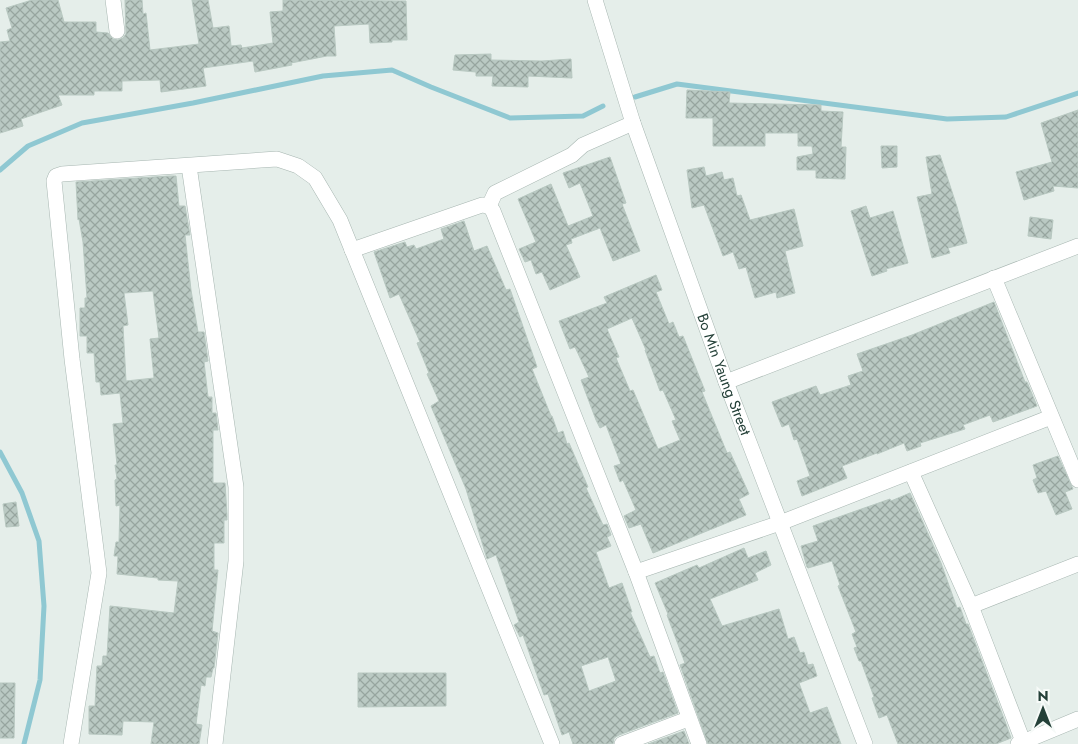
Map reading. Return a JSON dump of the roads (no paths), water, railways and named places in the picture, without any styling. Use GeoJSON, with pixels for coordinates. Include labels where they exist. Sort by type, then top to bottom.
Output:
{"type":"FeatureCollection","features":[{"type":"Feature","properties":{"kind":"street"},"geometry":{"type":"LineString","coordinates":[[113,0],[117,31]]}},
{"type":"Feature","properties":{"kind":"street","name":"Bo Min Yaung Street"},"geometry":{"type":"LineString","coordinates":[[595,0],[633,123],[726,382],[866,744]]}},
{"type":"Feature","properties":{"kind":"street"},"geometry":{"type":"LineString","coordinates":[[489,206],[495,193],[572,155],[583,145],[633,123]]}},
{"type":"Feature","properties":{"kind":"street"},"geometry":{"type":"LineString","coordinates":[[71,744],[99,573],[72,359],[54,181],[56,176],[62,174],[277,160],[298,166],[316,178],[340,220],[552,744]]}},
{"type":"Feature","properties":{"kind":"street"},"geometry":{"type":"LineString","coordinates":[[189,166],[236,486],[236,561],[215,744]]}},
{"type":"Feature","properties":{"kind":"street"},"geometry":{"type":"LineString","coordinates":[[352,250],[482,205],[489,206],[636,572],[698,744]]}},
{"type":"Feature","properties":{"kind":"street"},"geometry":{"type":"LineString","coordinates":[[726,382],[1078,246]]}},
{"type":"Feature","properties":{"kind":"street"},"geometry":{"type":"LineString","coordinates":[[994,278],[1078,480]]}},
{"type":"Feature","properties":{"kind":"street"},"geometry":{"type":"LineString","coordinates":[[636,572],[780,523],[1051,417]]}},
{"type":"Feature","properties":{"kind":"street"},"geometry":{"type":"LineString","coordinates":[[911,472],[971,606],[1022,743],[1078,719]]}},
{"type":"Feature","properties":{"kind":"street"},"geometry":{"type":"LineString","coordinates":[[971,606],[1078,564]]}},
{"type":"Feature","properties":{"kind":"street"},"geometry":{"type":"LineString","coordinates":[[622,744],[688,719]]}},
{"type":"Feature","properties":{"kind":"waterway"},"geometry":{"type":"LineString","coordinates":[[0,170],[28,146],[82,123],[193,103],[323,76],[392,70],[510,118],[583,116],[603,106]]}},
{"type":"Feature","properties":{"kind":"waterway"},"geometry":{"type":"LineString","coordinates":[[635,97],[677,84],[947,119],[1006,117],[1078,93]]}},
{"type":"Feature","properties":{"kind":"waterway"},"geometry":{"type":"LineString","coordinates":[[0,452],[22,493],[39,541],[44,606],[40,680],[24,744]]}}]}
